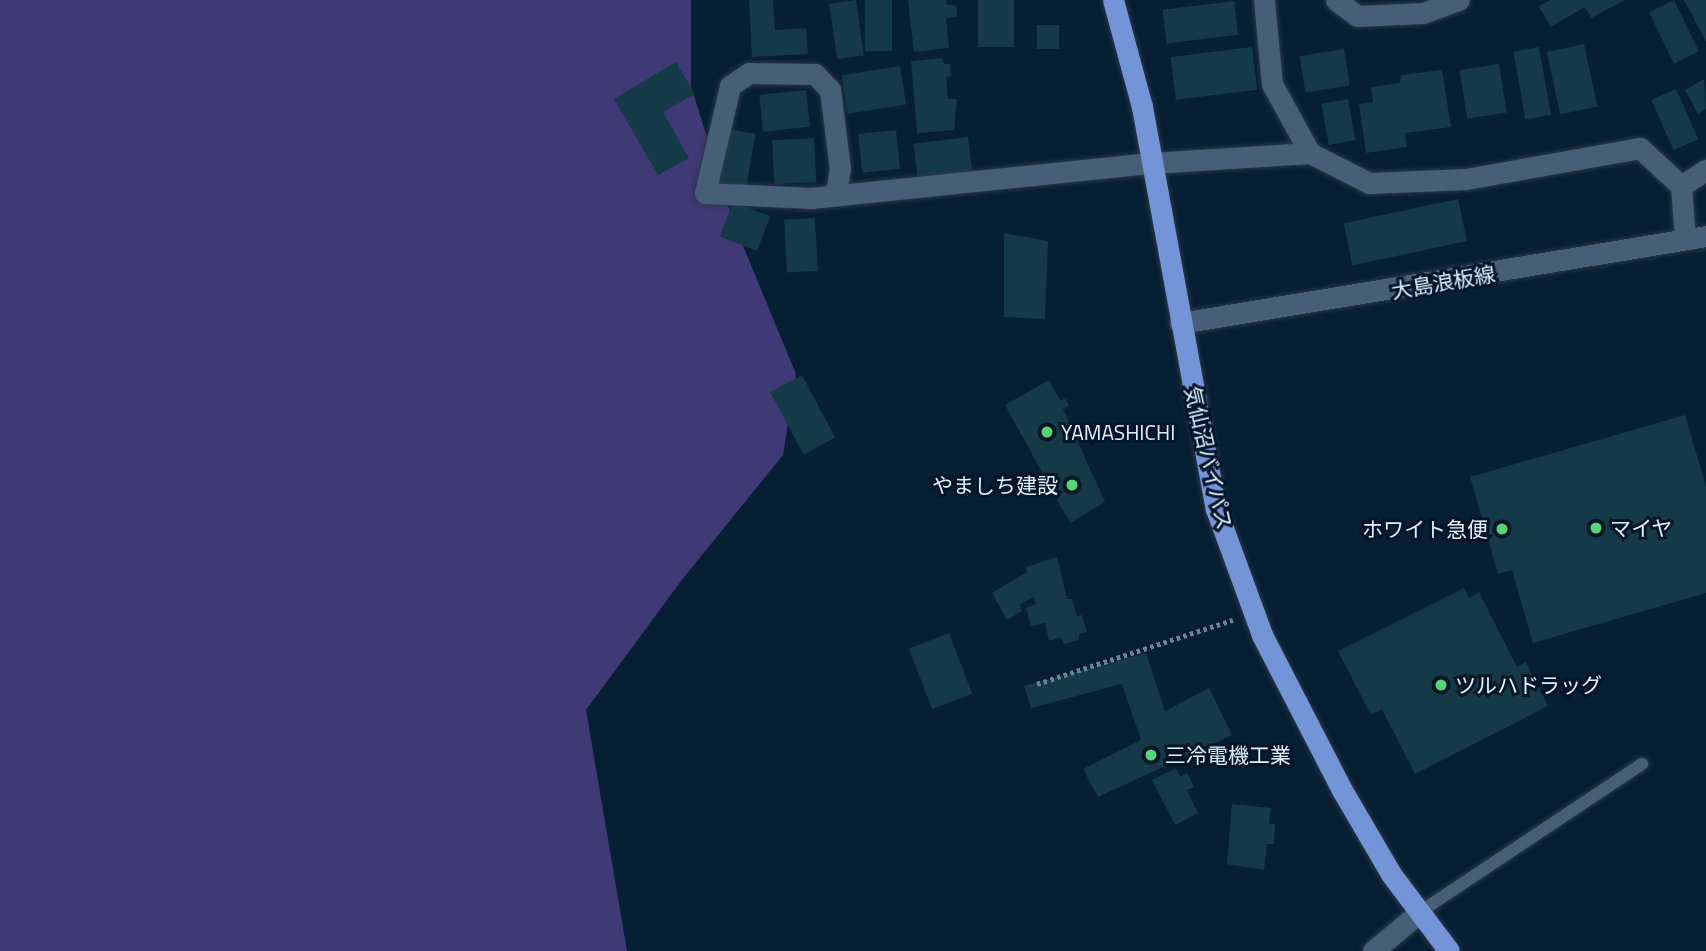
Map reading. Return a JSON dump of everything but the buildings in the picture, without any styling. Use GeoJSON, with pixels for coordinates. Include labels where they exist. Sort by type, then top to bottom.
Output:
{"type":"FeatureCollection","features":[{"type":"Feature","properties":{"kind":"highway","name":"気仙沼バイパス"},"geometry":{"type":"LineString","coordinates":[[1113,0],[1142,107],[1216,509],[1254,613],[1342,790],[1420,912],[1449,951]]}},
{"type":"Feature","properties":{"kind":"street"},"geometry":{"type":"LineString","coordinates":[[1264,0],[1272,84],[1310,153]]}},
{"type":"Feature","properties":{"kind":"street"},"geometry":{"type":"LineString","coordinates":[[1336,0],[1357,16],[1423,13],[1460,0]]}},
{"type":"Feature","properties":{"kind":"street"},"geometry":{"type":"LineString","coordinates":[[836,193],[840,169],[830,90],[815,74],[749,73],[730,86],[705,193],[811,198],[836,193],[1152,163],[1310,153],[1369,183],[1465,178],[1640,148],[1681,186],[1700,240]]}},
{"type":"Feature","properties":{"kind":"street"},"geometry":{"type":"LineString","coordinates":[[1681,186],[1706,170]]}},
{"type":"Feature","properties":{"kind":"street","name":"大島浪板線"},"geometry":{"type":"LineString","coordinates":[[1180,323],[1700,240]]}},
{"type":"Feature","properties":{"kind":"street"},"geometry":{"type":"LineString","coordinates":[[1373,951],[1420,912]]}},
{"type":"Feature","properties":{"kind":"lane"},"geometry":{"type":"LineString","coordinates":[[1420,912],[1642,764]]}},
{"type":"Feature","properties":{"kind":"path"},"geometry":{"type":"LineString","coordinates":[[1037,684],[1254,613]]}},
{"type":"Feature","properties":{"kind":"shaded area"},"geometry":{"type":"Polygon","coordinates":[[[0,0],[691,0],[691,86],[734,224],[796,374],[783,455],[681,581],[586,710],[627,951],[0,951],[0,0]]]}},
{"type":"Feature","properties":{"kind":"place","name":"YAMASHICHI"},"geometry":{"type":"Point","coordinates":[1047,432]}},
{"type":"Feature","properties":{"kind":"place","name":"やましち建設"},"geometry":{"type":"Point","coordinates":[1072,485]}},
{"type":"Feature","properties":{"kind":"place","name":"マイヤ"},"geometry":{"type":"Point","coordinates":[1596,528]}},
{"type":"Feature","properties":{"kind":"place","name":"ホワイト急便"},"geometry":{"type":"Point","coordinates":[1502,529]}},
{"type":"Feature","properties":{"kind":"place","name":"ツルハドラッグ"},"geometry":{"type":"Point","coordinates":[1441,685]}},
{"type":"Feature","properties":{"kind":"place","name":"三冷電機工業"},"geometry":{"type":"Point","coordinates":[1151,755]}}]}
